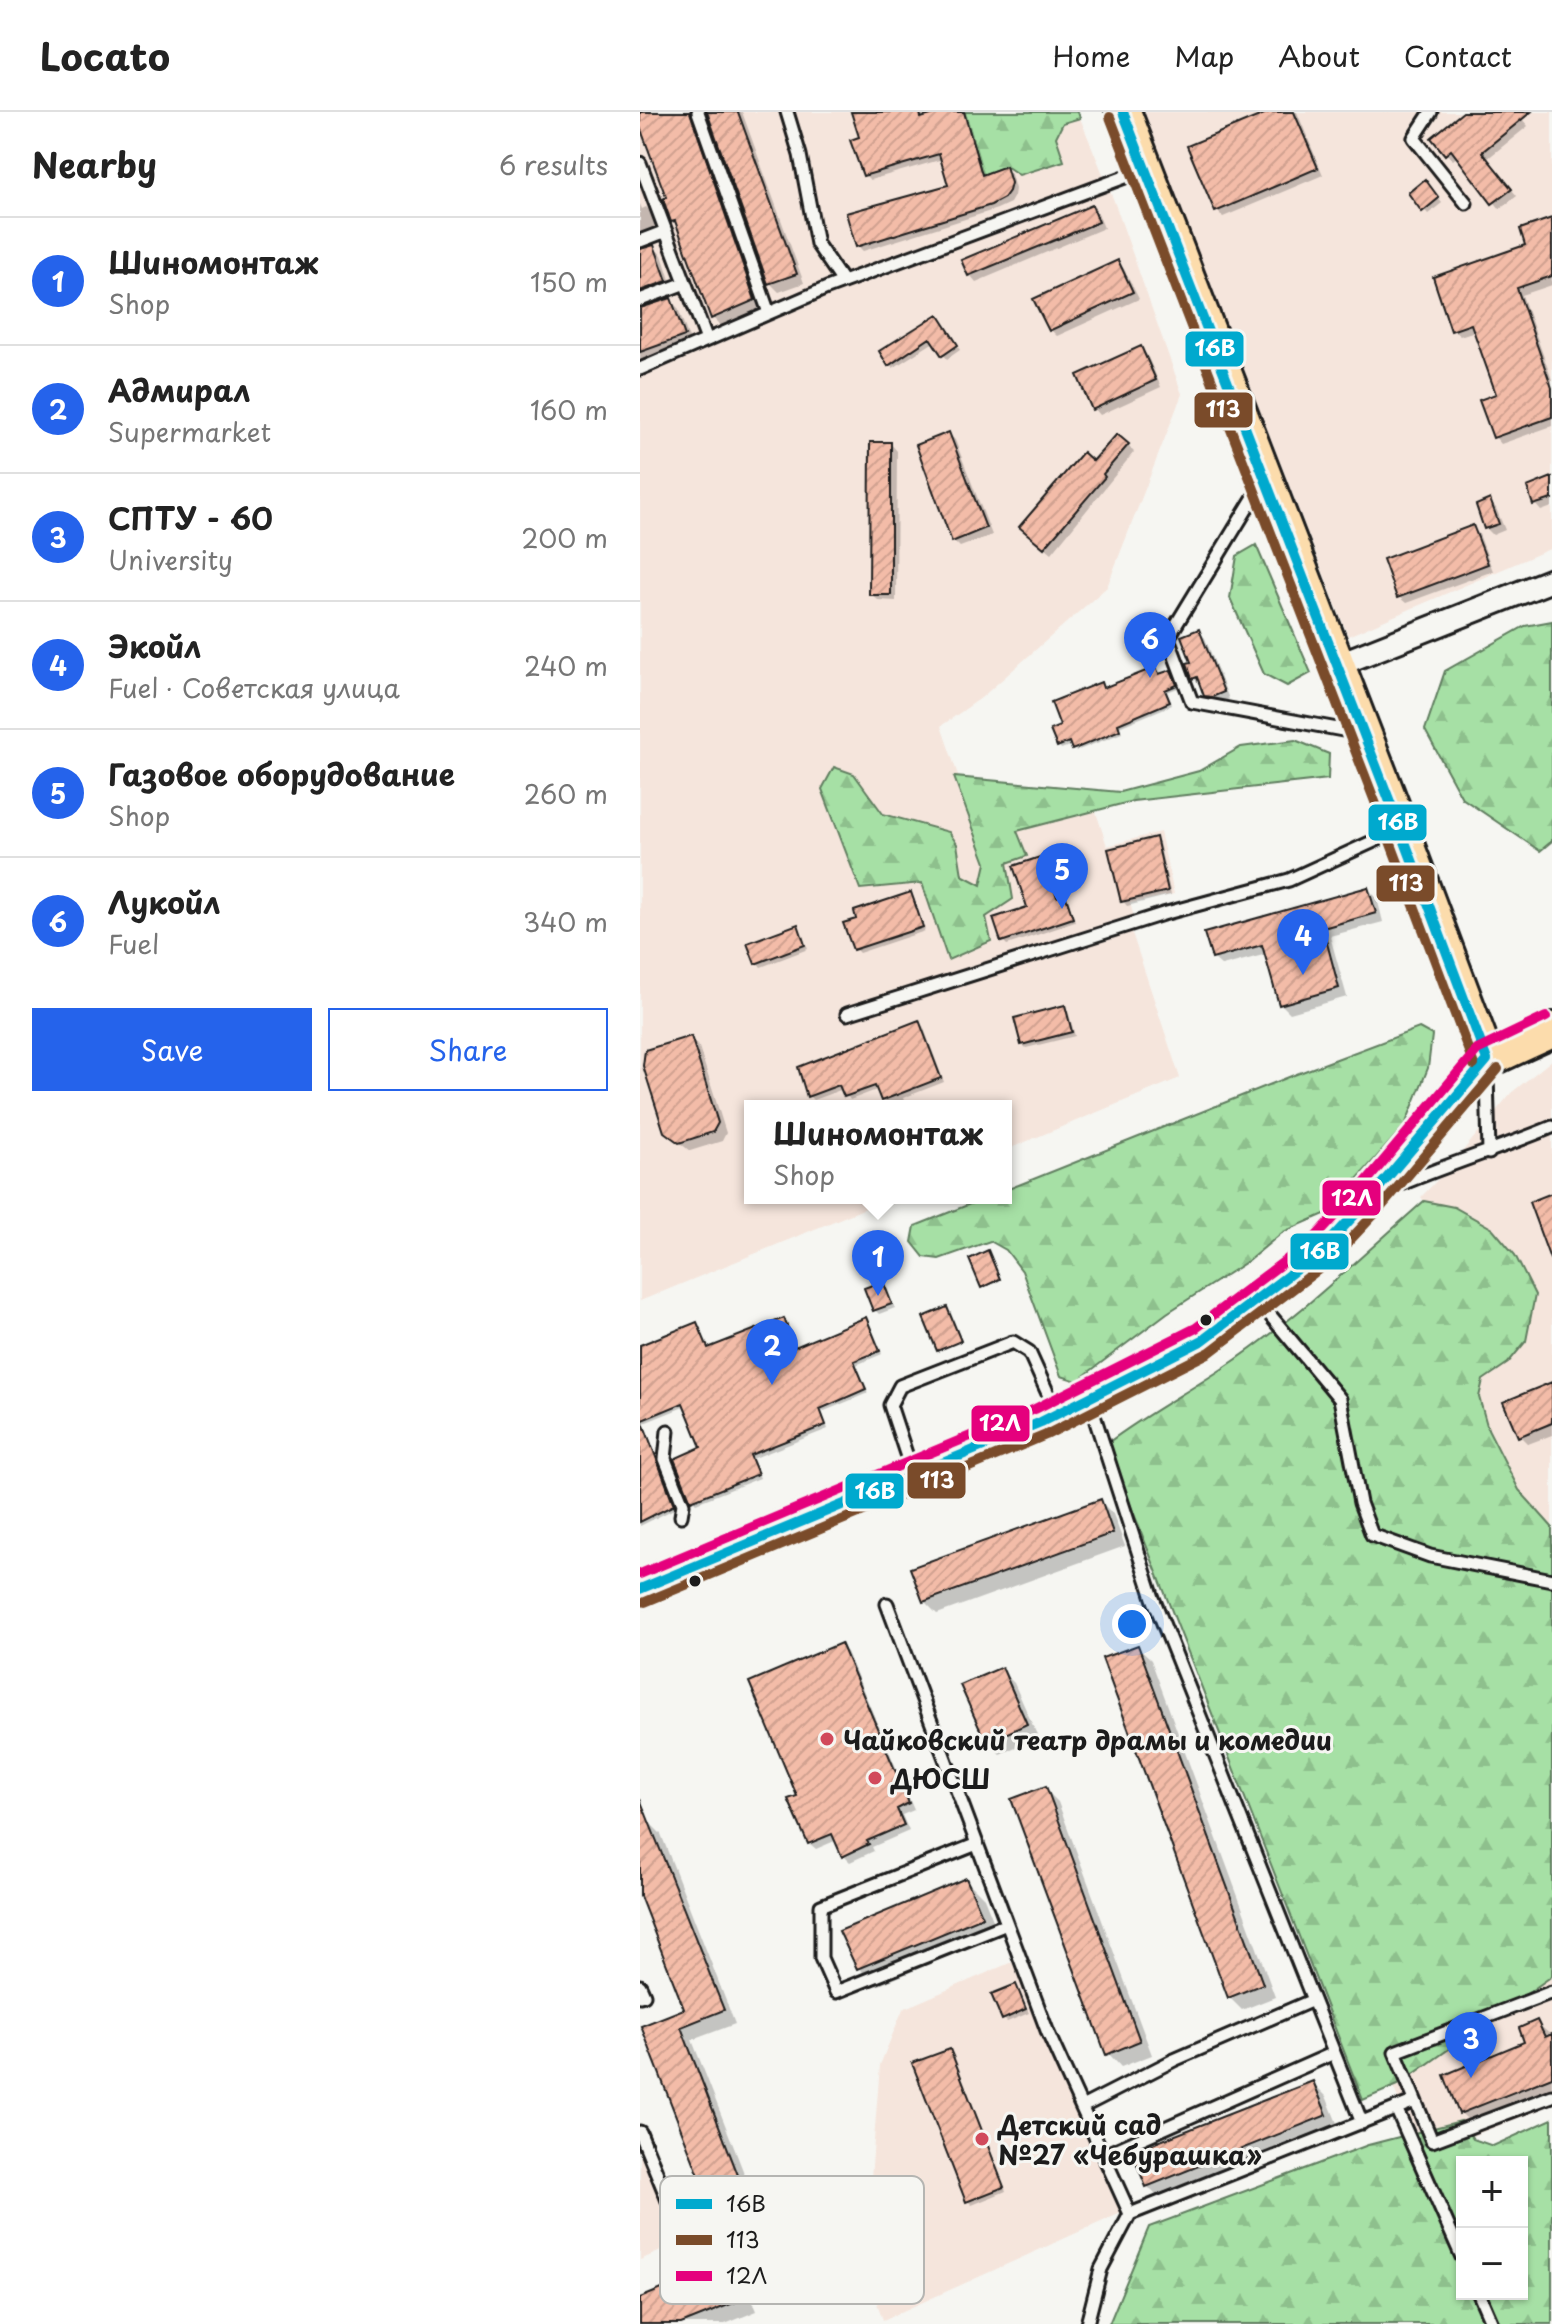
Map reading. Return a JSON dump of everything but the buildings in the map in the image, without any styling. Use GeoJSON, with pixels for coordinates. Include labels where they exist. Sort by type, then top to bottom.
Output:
{"type":"FeatureCollection","features":[{"type":"Feature","properties":{"kind":"main road"},"geometry":{"type":"LineString","coordinates":[[1123,112],[1401,829],[1487,1060]]}},
{"type":"Feature","properties":{"kind":"main road"},"geometry":{"type":"LineString","coordinates":[[640,1589],[1057,1414],[1203,1340],[1323,1249],[1487,1060],[1552,1030]]}},
{"type":"Feature","properties":{"kind":"street"},"geometry":{"type":"LineString","coordinates":[[1337,665],[1552,580]]}},
{"type":"Feature","properties":{"kind":"lane"},"geometry":{"type":"LineString","coordinates":[[698,112],[769,313]]}},
{"type":"Feature","properties":{"kind":"lane"},"geometry":{"type":"LineString","coordinates":[[787,112],[800,155],[817,244],[843,282]]}},
{"type":"Feature","properties":{"kind":"lane"},"geometry":{"type":"LineString","coordinates":[[1431,112],[1414,138],[1466,203]]}},
{"type":"Feature","properties":{"kind":"lane"},"geometry":{"type":"LineString","coordinates":[[640,163],[707,340]]}},
{"type":"Feature","properties":{"kind":"lane"},"geometry":{"type":"LineString","coordinates":[[640,369],[843,282],[1145,169]]}},
{"type":"Feature","properties":{"kind":"lane"},"geometry":{"type":"LineString","coordinates":[[640,241],[666,231]]}},
{"type":"Feature","properties":{"kind":"lane"},"geometry":{"type":"LineString","coordinates":[[640,300],[685,283]]}},
{"type":"Feature","properties":{"kind":"lane"},"geometry":{"type":"LineString","coordinates":[[1264,480],[1168,638],[1187,690],[1192,702],[1363,734]]}},
{"type":"Feature","properties":{"kind":"lane"},"geometry":{"type":"LineString","coordinates":[[847,1014],[1163,914],[1289,880],[1401,829]]}},
{"type":"Feature","properties":{"kind":"lane"},"geometry":{"type":"LineString","coordinates":[[1487,1060],[1489,1153]]}},
{"type":"Feature","properties":{"kind":"lane"},"geometry":{"type":"LineString","coordinates":[[1370,1198],[1444,1166],[1489,1153],[1552,1127]]}},
{"type":"Feature","properties":{"kind":"lane"},"geometry":{"type":"LineString","coordinates":[[1257,1299],[1340,1399],[1360,1503],[1372,1535],[1430,1556],[1552,1580]]}},
{"type":"Feature","properties":{"kind":"lane"},"geometry":{"type":"LineString","coordinates":[[914,1476],[890,1405],[900,1386],[1013,1342],[1029,1352],[1057,1414]]}},
{"type":"Feature","properties":{"kind":"lane"},"geometry":{"type":"LineString","coordinates":[[1088,1400],[1153,1598],[1362,2123]]}},
{"type":"Feature","properties":{"kind":"lane"},"geometry":{"type":"LineString","coordinates":[[668,1431],[665,1459],[683,1504],[681,1516]]}},
{"type":"Feature","properties":{"kind":"lane"},"geometry":{"type":"LineString","coordinates":[[887,1604],[1048,2033],[1130,2214]]}},
{"type":"Feature","properties":{"kind":"lane"},"geometry":{"type":"LineString","coordinates":[[977,1844],[821,1906],[821,1958],[836,1992],[1007,1924]]}},
{"type":"Feature","properties":{"kind":"lane"},"geometry":{"type":"LineString","coordinates":[[640,1986],[644,1995],[640,1996]]}},
{"type":"Feature","properties":{"kind":"lane"},"geometry":{"type":"LineString","coordinates":[[1552,1992],[1395,2052],[1432,2141],[1552,2096]]}},
{"type":"Feature","properties":{"kind":"lane"},"geometry":{"type":"LineString","coordinates":[[1082,2107],[1174,2060],[1313,2000]]}},
{"type":"Feature","properties":{"kind":"lane"},"geometry":{"type":"LineString","coordinates":[[1104,2155],[1334,2053]]}},
{"type":"Feature","properties":{"kind":"lane"},"geometry":{"type":"LineString","coordinates":[[1087,2324],[1101,2269],[1130,2214],[1415,2101]]}},
{"type":"Feature","properties":{"kind":"lane"},"geometry":{"type":"LineString","coordinates":[[1396,2108],[1456,2243]]}},
{"type":"Feature","properties":{"kind":"lane"},"geometry":{"type":"LineString","coordinates":[[640,2132],[660,2181]]}},
{"type":"Feature","properties":{"kind":"lane"},"geometry":{"type":"LineString","coordinates":[[1482,2300],[1492,2324]]}},
{"type":"Feature","properties":{"kind":"shaded area"},"geometry":{"type":"Polygon","coordinates":[[[640,112],[964,112],[982,174],[1006,166],[1064,161],[1056,137],[1063,123],[1080,118],[1114,201],[1182,394],[1107,587],[981,698],[941,726],[959,778],[955,778],[986,863],[981,885],[962,875],[957,844],[949,832],[883,814],[854,774],[922,883],[986,917],[1017,831],[1095,809],[1107,846],[1160,832],[1174,894],[1130,903],[1136,924],[1132,933],[1180,1078],[1012,1148],[1012,1100],[744,1100],[744,1204],[875,1204],[640,1301],[640,112]]]}},
{"type":"Feature","properties":{"kind":"shaded area"},"geometry":{"type":"Polygon","coordinates":[[[1143,112],[1552,112],[1552,548],[1348,636],[1143,112]]]}},
{"type":"Feature","properties":{"kind":"shaded area"},"geometry":{"type":"Polygon","coordinates":[[[1552,1060],[1552,1527],[1519,1490],[1488,1429],[1479,1397],[1483,1380],[1508,1363],[1471,1215],[1454,1207],[1424,1201],[1421,1197],[1511,1093],[1552,1060]]]}},
{"type":"Feature","properties":{"kind":"shaded area","name":"Детский сад №27 «Чебурашка»"},"geometry":{"type":"Polygon","coordinates":[[[1012,1962],[1121,2213],[924,2302],[924,2176],[871,2176],[880,2065],[903,2009],[1012,1962]]]}},
{"type":"Feature","properties":{"kind":"shaded area"},"geometry":{"type":"Polygon","coordinates":[[[1552,1976],[1552,2105],[1421,2156],[1379,2051],[1552,1976]]]}},
{"type":"Feature","properties":{"kind":"shaded area"},"geometry":{"type":"Polygon","coordinates":[[[640,2147],[660,2199],[660,2251],[640,2260],[640,2147]]]}},
{"type":"Feature","properties":{"kind":"shaded area","name":"Детский сад №27 «Чебурашка»"},"geometry":{"type":"Polygon","coordinates":[[[877,2304],[919,2304],[883,2320],[877,2304]]]}},
{"type":"Feature","properties":{"kind":"green space"},"geometry":{"type":"Polygon","coordinates":[[[964,112],[1078,112],[1080,118],[1063,123],[1056,137],[1064,161],[1019,175],[1006,166],[982,175],[964,112]]]}},
{"type":"Feature","properties":{"kind":"green space"},"geometry":{"type":"Polygon","coordinates":[[[1256,545],[1311,673],[1287,686],[1264,674],[1230,598],[1237,556],[1256,545]]]}},
{"type":"Feature","properties":{"kind":"green space"},"geometry":{"type":"Polygon","coordinates":[[[1552,621],[1552,841],[1540,851],[1462,798],[1425,730],[1445,671],[1525,626],[1552,621]]]}},
{"type":"Feature","properties":{"kind":"green space"},"geometry":{"type":"Polygon","coordinates":[[[1295,740],[1329,754],[1328,779],[1133,801],[1017,831],[1027,856],[1007,863],[1013,899],[986,917],[991,941],[948,960],[922,883],[860,889],[822,789],[834,767],[854,774],[883,814],[949,832],[957,844],[962,875],[981,885],[986,863],[954,777],[1120,792],[1199,771],[1241,747],[1295,740]]]}},
{"type":"Feature","properties":{"kind":"green space"},"geometry":{"type":"Polygon","coordinates":[[[1419,1028],[1432,1035],[1428,1068],[1405,1125],[1327,1213],[1283,1232],[1248,1261],[1167,1313],[1077,1381],[1061,1376],[1022,1271],[1006,1250],[990,1241],[939,1259],[924,1257],[912,1242],[915,1226],[970,1204],[1012,1204],[1012,1188],[1419,1028]]]}},
{"type":"Feature","properties":{"kind":"green space"},"geometry":{"type":"Polygon","coordinates":[[[1424,1201],[1454,1207],[1493,1229],[1515,1255],[1535,1295],[1526,1341],[1508,1363],[1483,1380],[1479,1397],[1488,1429],[1519,1490],[1552,1527],[1552,1976],[1398,2085],[1363,2100],[1109,1450],[1109,1442],[1249,1351],[1326,1289],[1424,1201]]]}},
{"type":"Feature","properties":{"kind":"green space"},"geometry":{"type":"Polygon","coordinates":[[[1552,2119],[1552,2324],[1109,2324],[1149,2227],[1368,2145],[1461,2121],[1473,2139],[1493,2146],[1552,2119]]]}},
{"type":"Feature","properties":{"kind":"transit line","name":"16В"},"geometry":{"type":"LineString","coordinates":[[1123,112],[1487,1060]]}},
{"type":"Feature","properties":{"kind":"transit line","name":"113"},"geometry":{"type":"LineString","coordinates":[[1110,117],[1474,1065]]}},
{"type":"Feature","properties":{"kind":"transit line","name":"12Л"},"geometry":{"type":"LineString","coordinates":[[640,1574],[1035,1409],[1196,1328],[1314,1239],[1477,1050],[1546,1017]]}},
{"type":"Feature","properties":{"kind":"transit line","name":"16В"},"geometry":{"type":"LineString","coordinates":[[640,1589],[1041,1422],[1203,1340],[1323,1249],[1487,1060]]}},
{"type":"Feature","properties":{"kind":"transit line","name":"113"},"geometry":{"type":"LineString","coordinates":[[645,1602],[1046,1435],[1210,1352],[1332,1259],[1381,1207],[1498,1069]]}},
{"type":"Feature","properties":{"kind":"place","name":"Лукойл"},"geometry":{"type":"Point","coordinates":[1150,678]}},
{"type":"Feature","properties":{"kind":"place","name":"Газовое оборудование"},"geometry":{"type":"Point","coordinates":[1062,909]}},
{"type":"Feature","properties":{"kind":"place","name":"Экойл"},"geometry":{"type":"Point","coordinates":[1303,975]}},
{"type":"Feature","properties":{"kind":"place","name":"Шиномонтаж"},"geometry":{"type":"Point","coordinates":[878,1296]}},
{"type":"Feature","properties":{"kind":"place","name":"Адмирал"},"geometry":{"type":"Point","coordinates":[772,1385]}},
{"type":"Feature","properties":{"kind":"place","name":"Чайковский театр драмы и комедии"},"geometry":{"type":"Point","coordinates":[827,1739]}},
{"type":"Feature","properties":{"kind":"place","name":"ДЮСШ"},"geometry":{"type":"Point","coordinates":[875,1778]}},
{"type":"Feature","properties":{"kind":"place","name":"СПТУ - 60"},"geometry":{"type":"Point","coordinates":[1471,2078]}},
{"type":"Feature","properties":{"kind":"place","name":"Детский сад №27 «Чебурашка»"},"geometry":{"type":"Point","coordinates":[982,2139]}}]}
